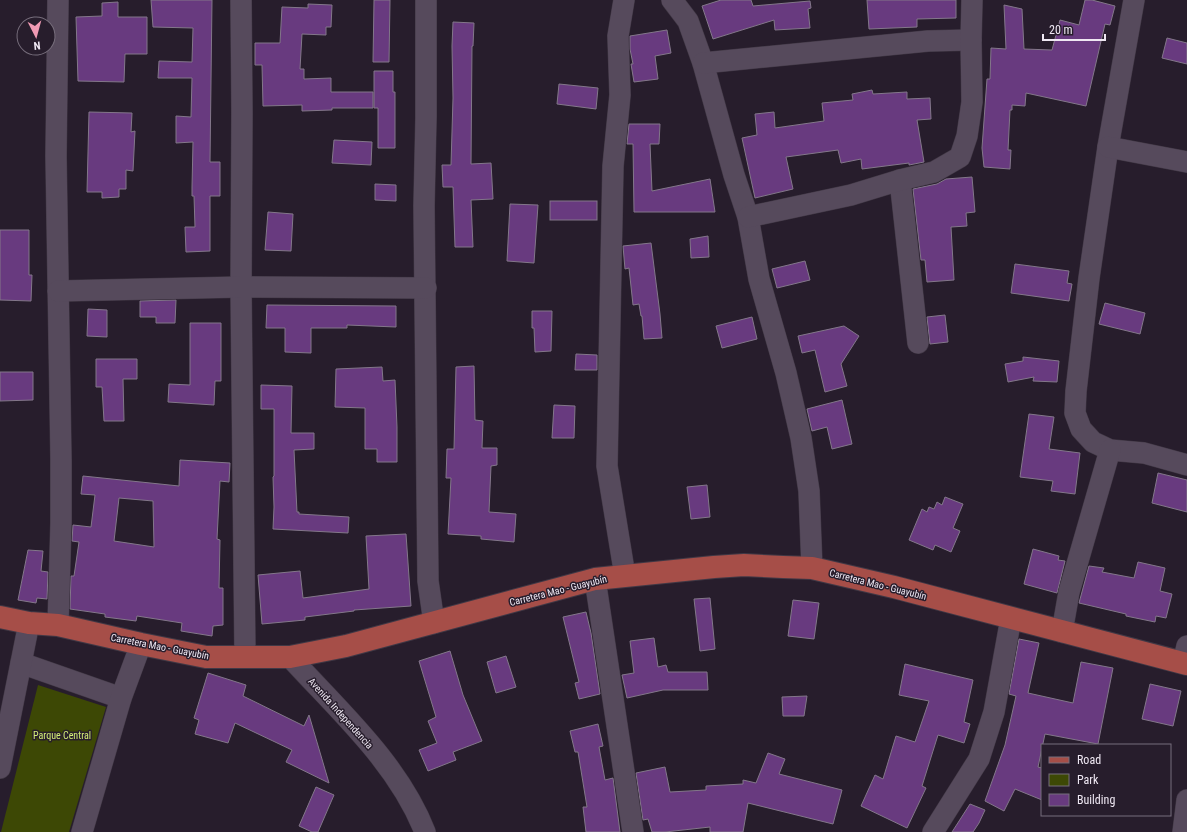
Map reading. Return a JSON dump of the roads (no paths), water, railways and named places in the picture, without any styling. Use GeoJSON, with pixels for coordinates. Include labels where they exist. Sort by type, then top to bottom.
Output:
{"type":"FeatureCollection","features":[{"type":"Feature","properties":{"kind":"main road","name":"Carretera Mao - Guayubín"},"geometry":{"type":"LineString","coordinates":[[0,617],[29,623],[58,625],[206,657],[245,656],[290,658],[346,646],[595,579],[744,565],[812,568],[894,587],[1062,632],[1186,658]]}},
{"type":"Feature","properties":{"kind":"street"},"geometry":{"type":"LineString","coordinates":[[58,0],[56,164],[61,460],[58,625]]}},
{"type":"Feature","properties":{"kind":"street"},"geometry":{"type":"LineString","coordinates":[[241,0],[241,287],[245,656]]}},
{"type":"Feature","properties":{"kind":"street"},"geometry":{"type":"LineString","coordinates":[[426,0],[424,206],[428,581],[434,623]]}},
{"type":"Feature","properties":{"kind":"street"},"geometry":{"type":"LineString","coordinates":[[624,0],[618,36],[620,95],[613,166],[607,466],[625,576]]}},
{"type":"Feature","properties":{"kind":"street"},"geometry":{"type":"LineString","coordinates":[[672,0],[688,22],[703,63],[734,175],[748,217],[759,279],[786,374],[801,438],[809,491],[812,568]]}},
{"type":"Feature","properties":{"kind":"street"},"geometry":{"type":"LineString","coordinates":[[748,217],[852,195],[900,180],[934,172],[960,157],[967,136],[972,102],[972,0]]}},
{"type":"Feature","properties":{"kind":"street"},"geometry":{"type":"LineString","coordinates":[[1134,0],[1108,147],[1089,278],[1076,391],[1075,413],[1081,429],[1093,442],[1110,450],[1144,452],[1187,466]]}},
{"type":"Feature","properties":{"kind":"street"},"geometry":{"type":"LineString","coordinates":[[703,63],[928,41],[971,40]]}},
{"type":"Feature","properties":{"kind":"street"},"geometry":{"type":"LineString","coordinates":[[1108,147],[1187,162]]}},
{"type":"Feature","properties":{"kind":"street"},"geometry":{"type":"LineString","coordinates":[[900,180],[918,343]]}},
{"type":"Feature","properties":{"kind":"street"},"geometry":{"type":"LineString","coordinates":[[58,292],[241,287],[426,288]]}},
{"type":"Feature","properties":{"kind":"street"},"geometry":{"type":"LineString","coordinates":[[1062,632],[1069,592],[1110,450]]}},
{"type":"Feature","properties":{"kind":"street"},"geometry":{"type":"LineString","coordinates":[[595,579],[633,832]]}},
{"type":"Feature","properties":{"kind":"street"},"geometry":{"type":"LineString","coordinates":[[933,832],[979,760],[994,712],[1011,618]]}},
{"type":"Feature","properties":{"kind":"street"},"geometry":{"type":"LineString","coordinates":[[0,768],[29,623]]}},
{"type":"Feature","properties":{"kind":"street"},"geometry":{"type":"LineString","coordinates":[[82,832],[121,698],[141,644]]}},
{"type":"Feature","properties":{"kind":"street","name":"Avenida Independencia"},"geometry":{"type":"LineString","coordinates":[[290,658],[362,733],[397,779],[425,832]]}},
{"type":"Feature","properties":{"kind":"street"},"geometry":{"type":"LineString","coordinates":[[20,663],[121,698]]}},
{"type":"Feature","properties":{"kind":"street"},"geometry":{"type":"LineString","coordinates":[[1183,832],[1187,800]]}},
{"type":"Feature","properties":{"kind":"park label","name":"Parque Central"},"geometry":{"type":"Point","coordinates":[62,735]}}]}
